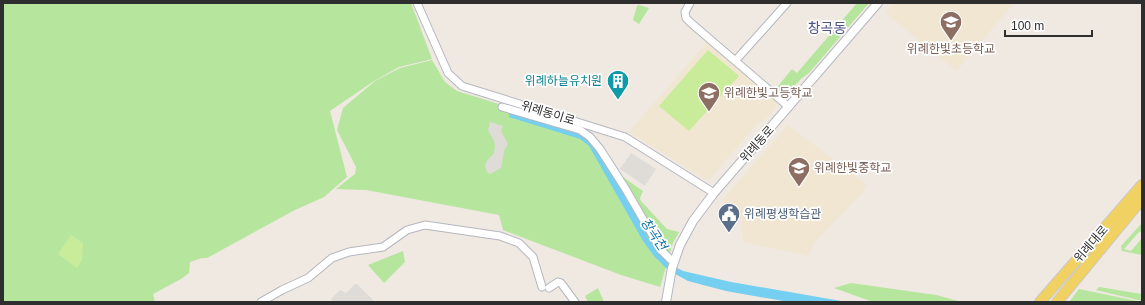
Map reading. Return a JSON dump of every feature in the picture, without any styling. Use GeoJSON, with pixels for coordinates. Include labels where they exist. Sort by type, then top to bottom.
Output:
{"type":"FeatureCollection","features":[{"type":"Feature","properties":{"kind":"main road","name":"위례대로"},"geometry":{"type":"LineString","coordinates":[[1040,302],[1142,185]]}},
{"type":"Feature","properties":{"kind":"main road","name":"위례대로"},"geometry":{"type":"LineString","coordinates":[[1057,302],[1142,199]]}},
{"type":"Feature","properties":{"kind":"street","name":"위례동이로"},"geometry":{"type":"LineString","coordinates":[[417,3],[448,74],[462,86],[625,136],[714,193]]}},
{"type":"Feature","properties":{"kind":"street"},"geometry":{"type":"LineString","coordinates":[[690,3],[685,12],[686,18],[789,107]]}},
{"type":"Feature","properties":{"kind":"street"},"geometry":{"type":"LineString","coordinates":[[736,60],[787,3]]}},
{"type":"Feature","properties":{"kind":"street","name":"위례동로"},"geometry":{"type":"LineString","coordinates":[[666,302],[676,256],[693,221],[714,193],[878,3]]}},
{"type":"Feature","properties":{"kind":"street"},"geometry":{"type":"LineString","coordinates":[[502,107],[580,130],[590,137],[626,188],[661,250],[670,259]]}},
{"type":"Feature","properties":{"kind":"street"},"geometry":{"type":"LineString","coordinates":[[261,302],[308,278],[332,258],[349,252],[383,247],[407,230],[424,225],[500,236],[519,243],[533,257],[545,288],[558,282],[562,283],[574,302]]}},
{"type":"Feature","properties":{"kind":"shaded area","name":"위례한빛초등학교"},"geometry":{"type":"Polygon","coordinates":[[[894,3],[1014,3],[956,71],[886,13],[894,3]]]}},
{"type":"Feature","properties":{"kind":"shaded area","name":"위례한빛고등학교"},"geometry":{"type":"Polygon","coordinates":[[[707,42],[776,101],[775,109],[769,117],[758,123],[708,181],[629,132],[707,42]]]}},
{"type":"Feature","properties":{"kind":"shaded area"},"geometry":{"type":"Polygon","coordinates":[[[490,122],[503,126],[501,131],[508,144],[504,151],[501,168],[490,174],[487,172],[485,167],[486,162],[494,153],[495,147],[494,141],[488,130],[490,122]]]}},
{"type":"Feature","properties":{"kind":"shaded area","name":"위례한빛중학교"},"geometry":{"type":"Polygon","coordinates":[[[788,125],[866,184],[864,191],[815,242],[808,256],[743,242],[741,219],[722,200],[788,125]]]}},
{"type":"Feature","properties":{"kind":"shaded area"},"geometry":{"type":"Polygon","coordinates":[[[631,153],[656,169],[645,186],[620,169],[631,153]]]}},
{"type":"Feature","properties":{"kind":"shaded area"},"geometry":{"type":"Polygon","coordinates":[[[355,284],[357,284],[375,302],[332,302],[331,299],[340,290],[346,293],[355,284]]]}},
{"type":"Feature","properties":{"kind":"green space"},"geometry":{"type":"Polygon","coordinates":[[[3,3],[411,3],[432,59],[399,67],[374,81],[330,111],[347,177],[324,197],[295,210],[207,258],[190,262],[189,273],[153,294],[155,302],[3,302],[3,3]]]}},
{"type":"Feature","properties":{"kind":"green space"},"geometry":{"type":"Polygon","coordinates":[[[857,3],[869,3],[809,73],[802,78],[786,95],[775,90],[792,69],[797,73],[857,3]]]}},
{"type":"Feature","properties":{"kind":"green space"},"geometry":{"type":"Polygon","coordinates":[[[639,5],[649,8],[639,24],[633,20],[637,6],[639,5]]]}},
{"type":"Feature","properties":{"kind":"green space"},"geometry":{"type":"Polygon","coordinates":[[[708,50],[739,76],[689,131],[659,106],[708,50]]]}},
{"type":"Feature","properties":{"kind":"green space"},"geometry":{"type":"Polygon","coordinates":[[[432,60],[445,82],[457,91],[583,130],[616,172],[643,191],[640,198],[641,201],[667,229],[679,232],[673,243],[660,287],[621,275],[503,230],[499,215],[366,190],[336,189],[355,174],[356,167],[337,130],[343,108],[375,81],[400,68],[432,60]]]}},
{"type":"Feature","properties":{"kind":"green space"},"geometry":{"type":"Polygon","coordinates":[[[1142,223],[1142,231],[1138,233],[1124,249],[1131,251],[1142,238],[1142,255],[1122,251],[1121,246],[1142,223]]]}},
{"type":"Feature","properties":{"kind":"green space"},"geometry":{"type":"Polygon","coordinates":[[[71,235],[83,243],[82,260],[77,268],[58,254],[71,235]]]}},
{"type":"Feature","properties":{"kind":"green space"},"geometry":{"type":"Polygon","coordinates":[[[403,251],[405,262],[384,283],[368,265],[403,251]]]}},
{"type":"Feature","properties":{"kind":"green space"},"geometry":{"type":"Polygon","coordinates":[[[851,283],[936,295],[962,302],[873,302],[834,288],[851,283]]]}},
{"type":"Feature","properties":{"kind":"green space"},"geometry":{"type":"Polygon","coordinates":[[[1099,287],[1142,294],[1142,301],[1096,290],[1099,287]]]}},
{"type":"Feature","properties":{"kind":"green space"},"geometry":{"type":"Polygon","coordinates":[[[598,288],[604,302],[588,302],[585,296],[598,288]]]}},
{"type":"Feature","properties":{"kind":"green space"},"geometry":{"type":"Polygon","coordinates":[[[1079,289],[1142,302],[1069,302],[1079,289]]]}},
{"type":"Feature","properties":{"kind":"water"},"geometry":{"type":"Polygon","coordinates":[[[510,112],[580,134],[593,144],[624,189],[649,239],[668,263],[683,271],[731,282],[847,302],[789,302],[726,291],[688,281],[668,270],[654,256],[643,241],[589,146],[580,139],[509,117],[510,112]]]}},
{"type":"Feature","properties":{"kind":"place","name":"위례한빛초등학교"},"geometry":{"type":"Point","coordinates":[951,42]}},
{"type":"Feature","properties":{"kind":"place","name":"위례하늘유치원"},"geometry":{"type":"Point","coordinates":[618,100]}},
{"type":"Feature","properties":{"kind":"place","name":"위례한빛고등학교"},"geometry":{"type":"Point","coordinates":[709,112]}},
{"type":"Feature","properties":{"kind":"place","name":"위례한빛중학교"},"geometry":{"type":"Point","coordinates":[799,188]}},
{"type":"Feature","properties":{"kind":"place","name":"위례평생학습관"},"geometry":{"type":"Point","coordinates":[729,234]}},
{"type":"Feature","properties":{"kind":"district","name":"창곡동"},"geometry":{"type":"Point","coordinates":[827,28]}},
{"type":"Feature","properties":{"kind":"water label","name":"창곡천"},"geometry":{"type":"Point","coordinates":[654,234]}}]}
